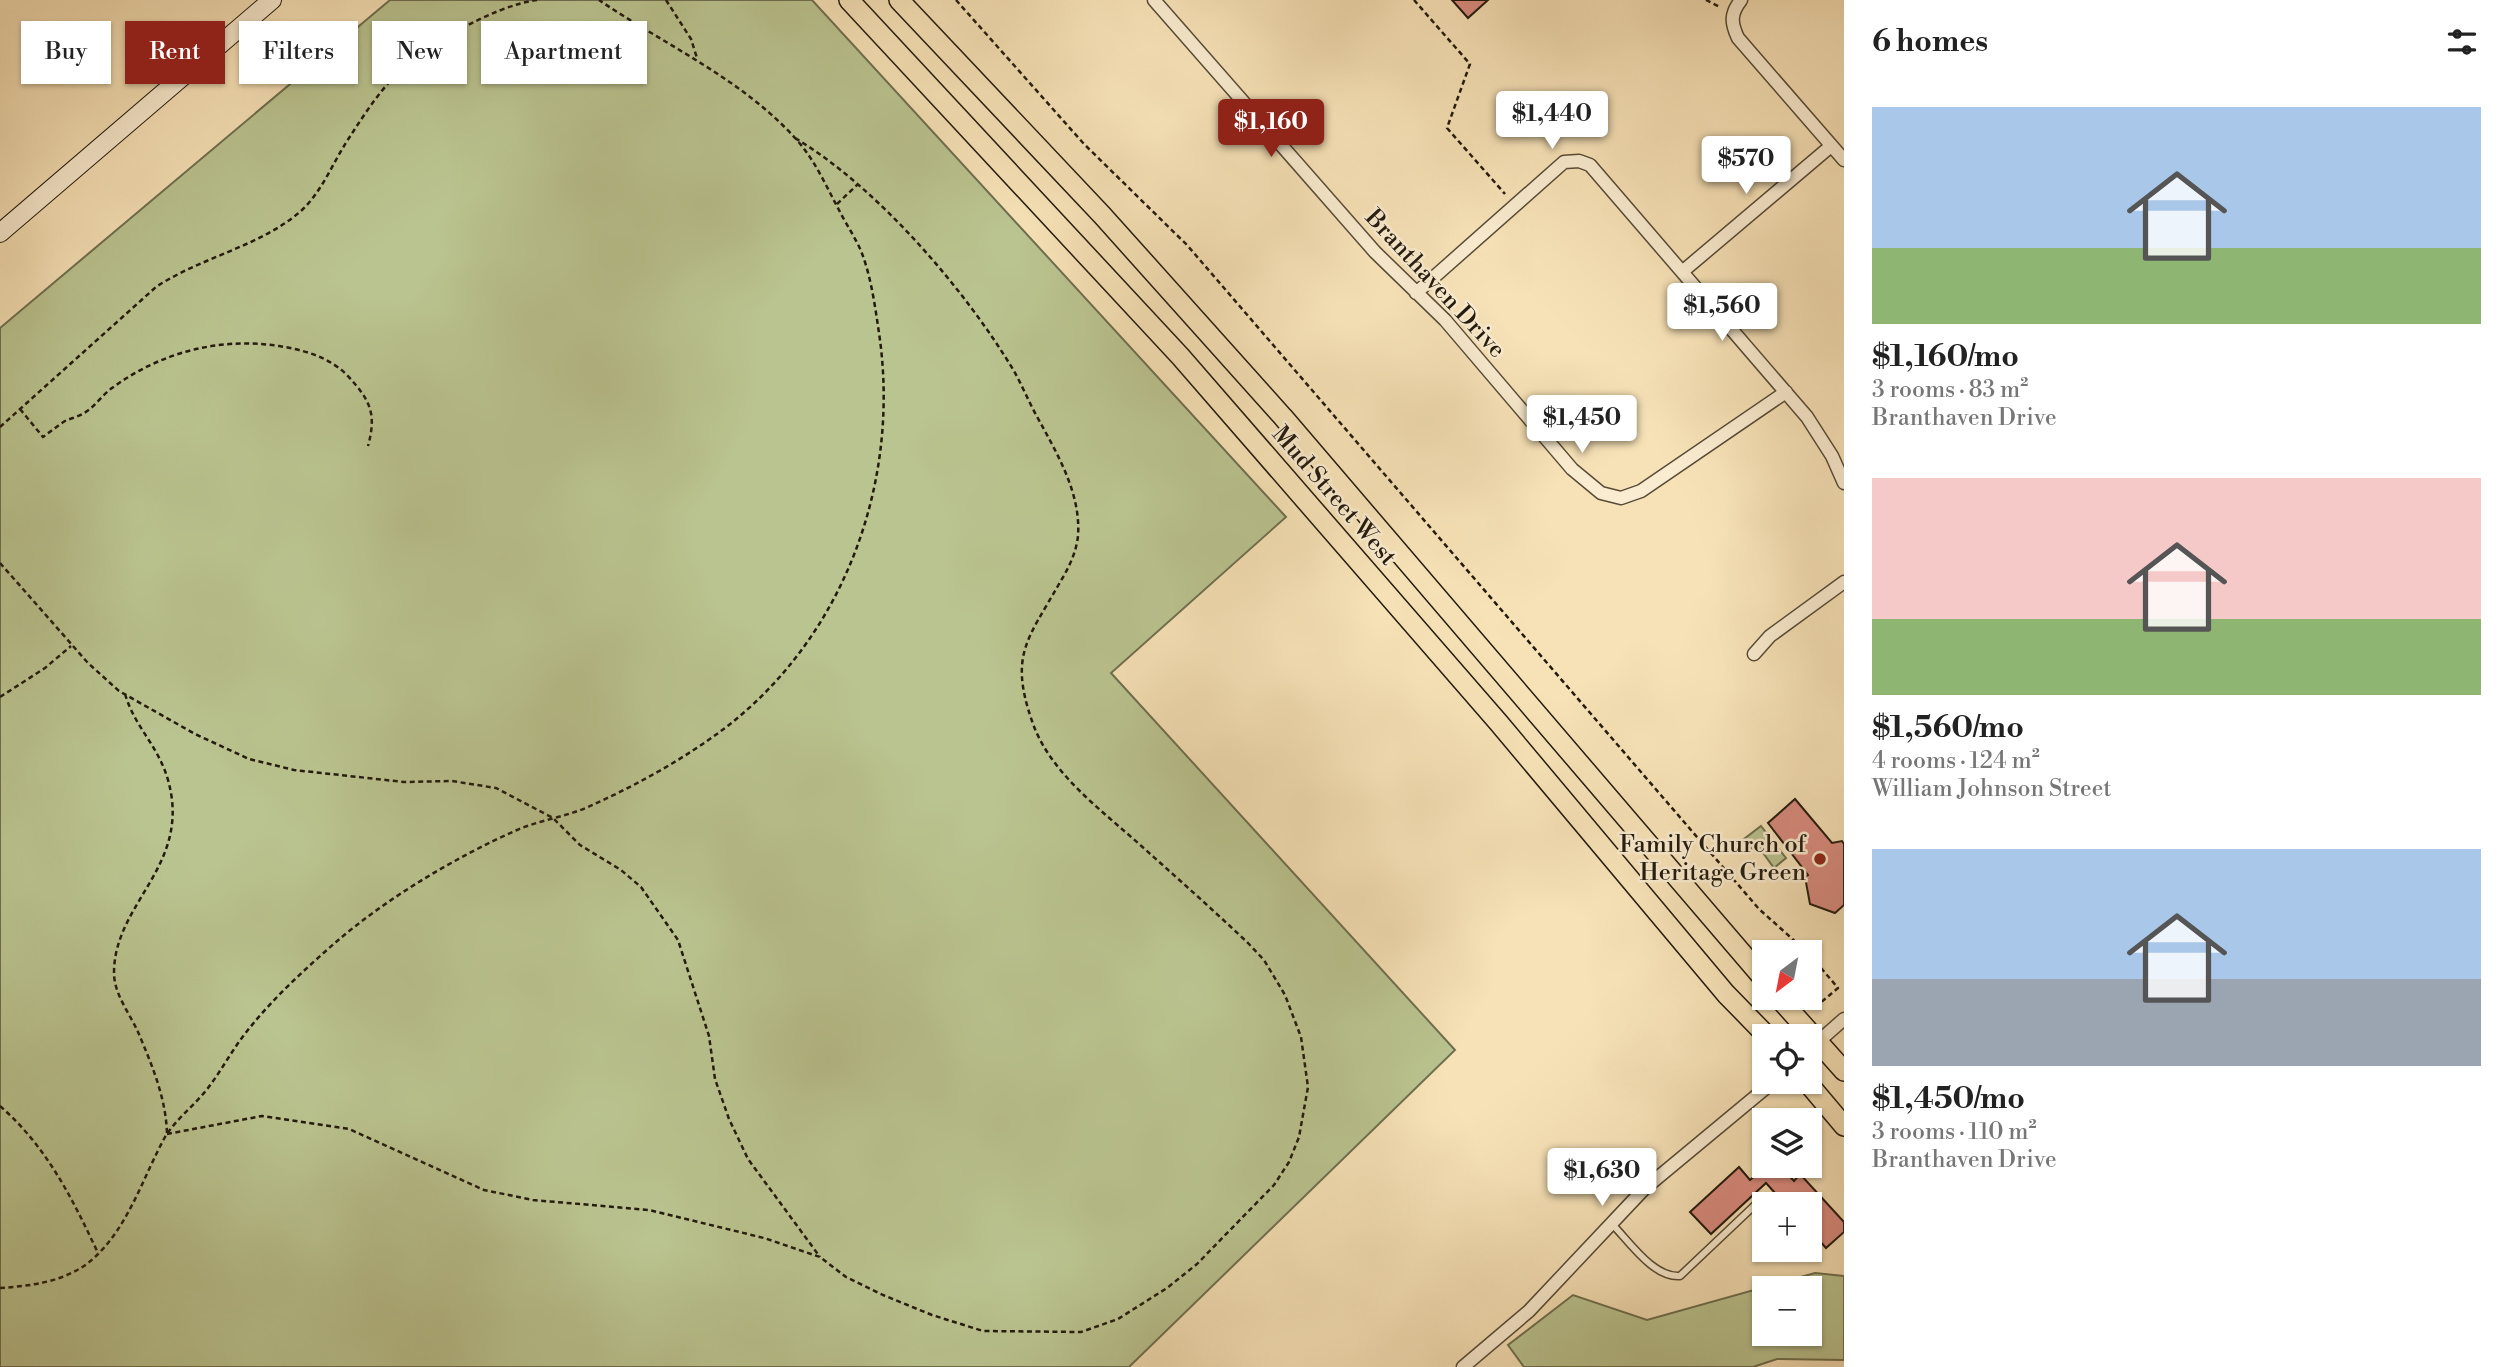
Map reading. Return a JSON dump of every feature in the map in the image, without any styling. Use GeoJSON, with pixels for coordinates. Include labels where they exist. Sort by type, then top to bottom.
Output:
{"type":"FeatureCollection","features":[{"type":"Feature","properties":{"kind":"main road","name":"Mud Street West"},"geometry":{"type":"LineString","coordinates":[[849,0],[1180,356],[1499,722],[1726,994],[1755,1024]]}},
{"type":"Feature","properties":{"kind":"main road","name":"Mud Street West"},"geometry":{"type":"LineString","coordinates":[[899,0],[1102,215],[1283,416],[1752,965]]}},
{"type":"Feature","properties":{"kind":"main road"},"geometry":{"type":"LineString","coordinates":[[1790,1010],[1804,1024]]}},
{"type":"Feature","properties":{"kind":"main road"},"geometry":{"type":"LineString","coordinates":[[1822,1044],[1844,1071]]}},
{"type":"Feature","properties":{"kind":"main road"},"geometry":{"type":"LineString","coordinates":[[1817,1094],[1844,1126]]}},
{"type":"Feature","properties":{"kind":"street"},"geometry":{"type":"LineString","coordinates":[[0,233],[272,0]]}},
{"type":"Feature","properties":{"kind":"street","name":"Branthaven Drive"},"geometry":{"type":"LineString","coordinates":[[1154,0],[1375,252],[1445,320],[1572,469],[1601,493],[1621,498],[1641,491],[1786,393]]}},
{"type":"Feature","properties":{"kind":"street"},"geometry":{"type":"LineString","coordinates":[[1741,0],[1733,12],[1731,23],[1738,38],[1844,160]]}},
{"type":"Feature","properties":{"kind":"street"},"geometry":{"type":"LineString","coordinates":[[1682,272],[1831,146]]}},
{"type":"Feature","properties":{"kind":"street"},"geometry":{"type":"LineString","coordinates":[[1416,293],[1564,162],[1579,161],[1590,165],[1786,393],[1832,456],[1844,483]]}},
{"type":"Feature","properties":{"kind":"street"},"geometry":{"type":"LineString","coordinates":[[1754,654],[1770,636],[1844,582]]}},
{"type":"Feature","properties":{"kind":"street"},"geometry":{"type":"LineString","coordinates":[[1822,1037],[1844,1019]]}},
{"type":"Feature","properties":{"kind":"street"},"geometry":{"type":"LineString","coordinates":[[1463,1367],[1529,1311],[1644,1189],[1759,1094]]}},
{"type":"Feature","properties":{"kind":"lane"},"geometry":{"type":"LineString","coordinates":[[1611,1223],[1654,1266],[1669,1277],[1680,1276],[1752,1208]]}},
{"type":"Feature","properties":{"kind":"path"},"geometry":{"type":"LineString","coordinates":[[0,427],[156,287],[181,271],[263,234],[301,210],[318,192],[372,103],[395,76],[489,14],[537,0]]}},
{"type":"Feature","properties":{"kind":"path"},"geometry":{"type":"LineString","coordinates":[[0,1288],[37,1285],[83,1267],[99,1254],[127,1212],[167,1134],[208,1088],[246,1032],[292,983],[340,939],[407,890],[518,830],[586,808],[669,764],[723,730],[769,690],[805,647],[849,574],[868,511],[884,437],[884,365],[875,306],[862,254],[817,167],[795,138],[764,108],[698,61],[599,0]]}},
{"type":"Feature","properties":{"kind":"path"},"geometry":{"type":"LineString","coordinates":[[666,0],[691,39],[698,61]]}},
{"type":"Feature","properties":{"kind":"path"},"geometry":{"type":"LineString","coordinates":[[956,0],[1084,144],[1187,246],[1759,909],[1794,940]]}},
{"type":"Feature","properties":{"kind":"path"},"geometry":{"type":"LineString","coordinates":[[1414,0],[1470,64],[1447,128],[1514,205]]}},
{"type":"Feature","properties":{"kind":"path"},"geometry":{"type":"LineString","coordinates":[[1706,0],[1733,12]]}},
{"type":"Feature","properties":{"kind":"path"},"geometry":{"type":"LineString","coordinates":[[0,563],[88,663],[125,694],[195,734],[249,758],[295,770],[404,782],[452,781],[496,788],[553,818],[580,845],[621,870],[641,887],[663,914],[678,940],[695,985],[709,1036],[715,1079],[729,1119],[748,1159],[820,1257],[846,1277],[932,1315],[983,1331],[1082,1332],[1118,1319],[1167,1288],[1240,1222],[1274,1185],[1289,1162],[1299,1137],[1308,1087],[1301,1037],[1285,995],[1264,960],[1223,919],[1080,791],[1052,757],[1033,725],[1021,680],[1021,657],[1033,624],[1070,567],[1077,539],[1078,515],[1062,461],[1014,371],[968,304],[876,200],[829,158],[795,138]]}},
{"type":"Feature","properties":{"kind":"path"},"geometry":{"type":"LineString","coordinates":[[836,205],[857,185]]}},
{"type":"Feature","properties":{"kind":"path"},"geometry":{"type":"LineString","coordinates":[[19,408],[43,437],[66,421],[85,413],[112,388],[187,349],[209,344],[260,343],[300,349],[320,356],[344,373],[368,399],[374,426],[368,446]]}},
{"type":"Feature","properties":{"kind":"path"},"geometry":{"type":"LineString","coordinates":[[0,697],[45,668],[72,645]]}},
{"type":"Feature","properties":{"kind":"path"},"geometry":{"type":"LineString","coordinates":[[125,694],[129,708],[166,766],[173,827],[159,868],[130,916],[118,948],[114,974],[120,998],[137,1031],[166,1106],[167,1134]]}},
{"type":"Feature","properties":{"kind":"path"},"geometry":{"type":"LineString","coordinates":[[1822,969],[1838,988],[1822,1001]]}},
{"type":"Feature","properties":{"kind":"path"},"geometry":{"type":"LineString","coordinates":[[0,1107],[40,1146],[62,1180],[99,1254]]}},
{"type":"Feature","properties":{"kind":"path"},"geometry":{"type":"LineString","coordinates":[[167,1134],[262,1116],[319,1123],[349,1129],[484,1190],[533,1200],[649,1210],[764,1238],[820,1257]]}},
{"type":"Feature","properties":{"kind":"green space"},"geometry":{"type":"Polygon","coordinates":[[[390,0],[812,0],[1286,517],[1111,673],[1455,1050],[1129,1367],[0,1367],[0,328],[290,84],[358,84],[358,27],[390,0]]]}},
{"type":"Feature","properties":{"kind":"green space"},"geometry":{"type":"Polygon","coordinates":[[[1761,826],[1786,858],[1774,868],[1758,846],[1752,849],[1744,839],[1761,826]]]}},
{"type":"Feature","properties":{"kind":"green space"},"geometry":{"type":"Polygon","coordinates":[[[1815,1273],[1844,1276],[1844,1360],[1777,1359],[1753,1367],[1524,1367],[1508,1345],[1573,1295],[1647,1320],[1752,1291],[1752,1346],[1822,1346],[1822,1276],[1804,1276],[1815,1273]]]}},
{"type":"Feature","properties":{"kind":"building"},"geometry":{"type":"Polygon","coordinates":[[[1452,0],[1488,0],[1468,18],[1452,0]]]}},
{"type":"Feature","properties":{"kind":"building"},"geometry":{"type":"Polygon","coordinates":[[[1795,799],[1832,843],[1842,841],[1844,844],[1844,905],[1835,913],[1810,904],[1805,877],[1808,875],[1768,823],[1795,799]]]}},
{"type":"Feature","properties":{"kind":"building"},"geometry":{"type":"Polygon","coordinates":[[[1739,1167],[1750,1180],[1791,1178],[1794,1181],[1797,1178],[1804,1178],[1816,1192],[1774,1192],[1766,1183],[1756,1192],[1752,1192],[1752,1196],[1711,1234],[1690,1212],[1739,1167]]]}},
{"type":"Feature","properties":{"kind":"building"},"geometry":{"type":"Polygon","coordinates":[[[1822,1198],[1844,1222],[1844,1232],[1826,1248],[1822,1244],[1822,1198]]]}},
{"type":"Feature","properties":{"kind":"place","name":"Family Church of Heritage Green"},"geometry":{"type":"Point","coordinates":[1820,859]}}]}
